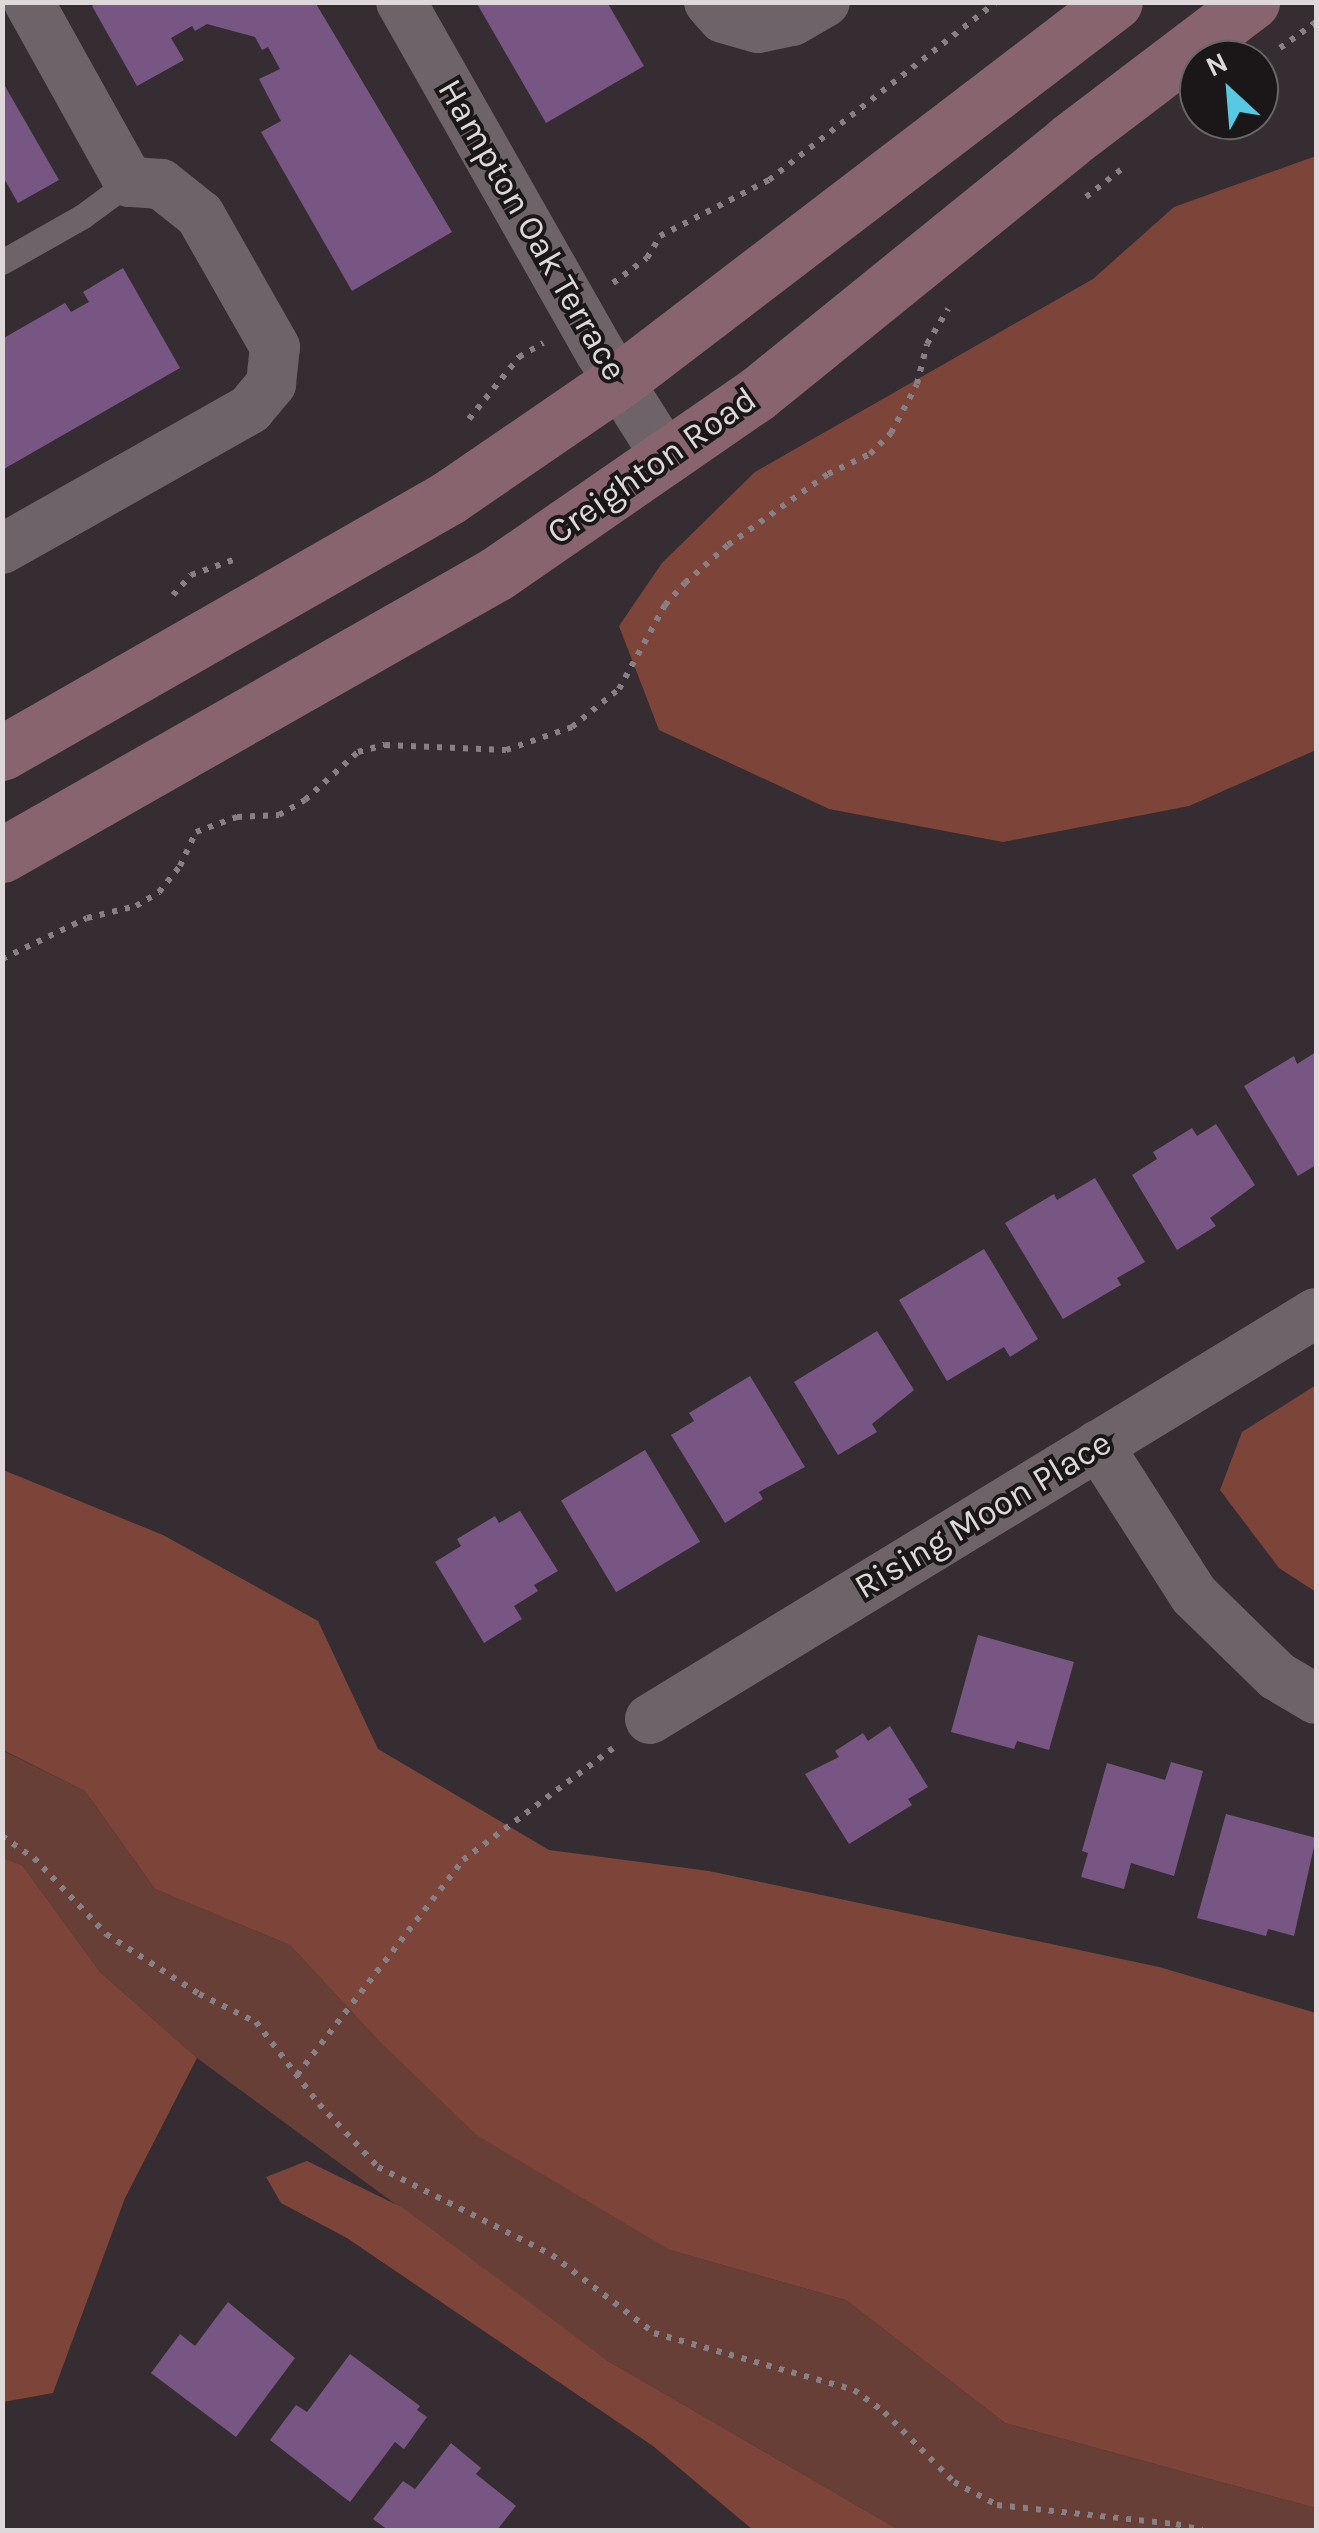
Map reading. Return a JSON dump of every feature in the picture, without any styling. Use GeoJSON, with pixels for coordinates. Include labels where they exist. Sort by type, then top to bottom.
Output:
{"type":"FeatureCollection","features":[{"type":"Feature","properties":{"kind":"street"},"geometry":{"type":"LineString","coordinates":[[2,550],[250,409],[271,384],[276,347],[200,214],[161,184],[129,182],[29,2]]}},
{"type":"Feature","properties":{"kind":"street","name":"Hampton Oak Terrace"},"geometry":{"type":"LineString","coordinates":[[402,2],[577,310],[665,455]]}},
{"type":"Feature","properties":{"kind":"street"},"geometry":{"type":"LineString","coordinates":[[709,2],[722,18],[758,28],[792,21],[825,2]]}},
{"type":"Feature","properties":{"kind":"street"},"geometry":{"type":"LineString","coordinates":[[2,753],[448,498],[619,381],[1115,2]]}},
{"type":"Feature","properties":{"kind":"street","name":"Creighton Road"},"geometry":{"type":"LineString","coordinates":[[2,855],[496,574],[757,394],[1069,141],[1252,2]]}},
{"type":"Feature","properties":{"kind":"street","name":"Rising Moon Place"},"geometry":{"type":"LineString","coordinates":[[650,1719],[1316,1313]]}},
{"type":"Feature","properties":{"kind":"street"},"geometry":{"type":"LineString","coordinates":[[1098,1445],[1194,1595],[1277,1676],[1316,1699]]}},
{"type":"Feature","properties":{"kind":"lane"},"geometry":{"type":"LineString","coordinates":[[2,262],[83,216],[129,182]]}},
{"type":"Feature","properties":{"kind":"path"},"geometry":{"type":"LineString","coordinates":[[462,425],[519,358],[542,344],[577,310],[648,258],[660,236],[769,180],[996,2]]}},
{"type":"Feature","properties":{"kind":"path"},"geometry":{"type":"LineString","coordinates":[[1279,48],[1316,22]]}},
{"type":"Feature","properties":{"kind":"path"},"geometry":{"type":"LineString","coordinates":[[1074,206],[1136,158]]}},
{"type":"Feature","properties":{"kind":"path"},"geometry":{"type":"LineString","coordinates":[[2,959],[37,938],[148,899],[180,866],[196,832],[237,817],[279,814],[306,800],[358,752],[385,746],[506,750],[572,727],[618,689],[665,605],[686,582],[728,545],[828,474],[870,454],[892,432],[917,384],[927,344],[944,312],[957,301]]}},
{"type":"Feature","properties":{"kind":"path"},"geometry":{"type":"LineString","coordinates":[[164,606],[191,575],[251,556]]}},
{"type":"Feature","properties":{"kind":"path"},"geometry":{"type":"LineString","coordinates":[[296,2074],[463,1860],[650,1719]]}},
{"type":"Feature","properties":{"kind":"path"},"geometry":{"type":"LineString","coordinates":[[2,1836],[34,1858],[106,1934],[199,1994],[256,2022],[355,2146],[378,2167],[552,2255],[654,2333],[854,2390],[884,2412],[954,2482],[997,2505],[1202,2530]]}},
{"type":"Feature","properties":{"kind":"shaded area"},"geometry":{"type":"Polygon","coordinates":[[[1316,156],[1316,750],[1189,806],[1003,842],[829,809],[659,730],[619,626],[662,563],[755,472],[1093,279],[1174,207],[1316,156]]]}},
{"type":"Feature","properties":{"kind":"shaded area"},"geometry":{"type":"Polygon","coordinates":[[[1316,1385],[1316,1592],[1279,1568],[1220,1490],[1242,1432],[1316,1385]]]}},
{"type":"Feature","properties":{"kind":"shaded area"},"geometry":{"type":"Polygon","coordinates":[[[3,1470],[163,1535],[318,1621],[378,1749],[549,1850],[709,1871],[1159,1967],[1316,2013],[1316,2508],[1005,2423],[846,2300],[670,2250],[478,2136],[376,2038],[290,1945],[155,1889],[85,1791],[3,1750],[3,1470]]]}},
{"type":"Feature","properties":{"kind":"shaded area"},"geometry":{"type":"Polygon","coordinates":[[[2,1750],[85,1791],[155,1889],[290,1945],[376,2038],[670,2250],[846,2300],[1005,2423],[1316,2508],[1316,2530],[899,2530],[608,2361],[197,2058],[100,1972],[22,1865],[3,1858],[2,1750]]]}},
{"type":"Feature","properties":{"kind":"shaded area"},"geometry":{"type":"Polygon","coordinates":[[[3,1858],[22,1865],[100,1972],[197,2058],[125,2198],[53,2393],[3,2402],[3,1858]]]}},
{"type":"Feature","properties":{"kind":"shaded area"},"geometry":{"type":"Polygon","coordinates":[[[307,2161],[403,2208],[608,2361],[899,2530],[753,2530],[653,2446],[347,2238],[281,2203],[266,2177],[307,2161]]]}},
{"type":"Feature","properties":{"kind":"building"},"geometry":{"type":"Polygon","coordinates":[[[98,2],[315,2],[452,232],[352,291],[261,132],[281,121],[259,79],[280,69],[268,47],[262,50],[255,37],[207,24],[195,31],[192,26],[171,38],[184,60],[137,86],[92,6],[98,2]]]}},
{"type":"Feature","properties":{"kind":"building"},"geometry":{"type":"Polygon","coordinates":[[[476,2],[607,2],[644,66],[546,123],[476,2]]]}},
{"type":"Feature","properties":{"kind":"building"},"geometry":{"type":"Polygon","coordinates":[[[2,81],[59,180],[18,203],[2,175],[2,81]]]}},
{"type":"Feature","properties":{"kind":"building"},"geometry":{"type":"Polygon","coordinates":[[[123,268],[180,368],[2,470],[2,339],[65,303],[71,312],[89,302],[83,292],[123,268]]]}},
{"type":"Feature","properties":{"kind":"building"},"geometry":{"type":"Polygon","coordinates":[[[1316,1052],[1316,1165],[1298,1176],[1244,1086],[1294,1056],[1297,1064],[1316,1052]]]}},
{"type":"Feature","properties":{"kind":"building"},"geometry":{"type":"Polygon","coordinates":[[[1216,1124],[1255,1185],[1210,1218],[1216,1226],[1177,1250],[1132,1175],[1157,1159],[1153,1152],[1192,1128],[1197,1136],[1216,1124]]]}},
{"type":"Feature","properties":{"kind":"building"},"geometry":{"type":"Polygon","coordinates":[[[1095,1178],[1145,1262],[1117,1278],[1121,1285],[1063,1319],[1005,1223],[1054,1194],[1057,1200],[1095,1178]]]}},
{"type":"Feature","properties":{"kind":"building"},"geometry":{"type":"Polygon","coordinates":[[[984,1249],[1038,1339],[1010,1357],[1004,1347],[947,1381],[899,1300],[984,1249]]]}},
{"type":"Feature","properties":{"kind":"building"},"geometry":{"type":"Polygon","coordinates":[[[877,1331],[914,1390],[872,1424],[877,1432],[838,1455],[794,1382],[877,1331]]]}},
{"type":"Feature","properties":{"kind":"building"},"geometry":{"type":"Polygon","coordinates":[[[750,1376],[805,1467],[759,1492],[763,1499],[725,1523],[671,1435],[694,1421],[689,1413],[750,1376]]]}},
{"type":"Feature","properties":{"kind":"building"},"geometry":{"type":"Polygon","coordinates":[[[645,1450],[700,1542],[616,1592],[561,1500],[645,1450]]]}},
{"type":"Feature","properties":{"kind":"building"},"geometry":{"type":"Polygon","coordinates":[[[520,1511],[558,1571],[534,1585],[538,1591],[514,1606],[522,1619],[484,1643],[435,1562],[461,1546],[457,1539],[495,1516],[499,1523],[520,1511]]]}},
{"type":"Feature","properties":{"kind":"building"},"geometry":{"type":"Polygon","coordinates":[[[978,1635],[1074,1662],[1049,1750],[1017,1741],[1014,1749],[951,1732],[978,1635]]]}},
{"type":"Feature","properties":{"kind":"building"},"geometry":{"type":"Polygon","coordinates":[[[890,1726],[928,1787],[908,1799],[912,1805],[849,1844],[805,1774],[839,1757],[835,1751],[863,1733],[868,1741],[890,1726]]]}},
{"type":"Feature","properties":{"kind":"building"},"geometry":{"type":"Polygon","coordinates":[[[1171,1762],[1203,1771],[1174,1876],[1131,1863],[1124,1889],[1081,1877],[1088,1853],[1082,1851],[1107,1763],[1165,1780],[1171,1762]]]}},
{"type":"Feature","properties":{"kind":"building"},"geometry":{"type":"Polygon","coordinates":[[[1226,1814],[1316,1838],[1294,1936],[1268,1929],[1266,1936],[1197,1918],[1226,1814]]]}},
{"type":"Feature","properties":{"kind":"building"},"geometry":{"type":"Polygon","coordinates":[[[228,2302],[295,2358],[236,2437],[151,2373],[180,2334],[195,2346],[228,2302]]]}},
{"type":"Feature","properties":{"kind":"building"},"geometry":{"type":"Polygon","coordinates":[[[350,2354],[420,2406],[417,2410],[427,2417],[404,2449],[395,2442],[350,2502],[270,2440],[296,2405],[307,2412],[350,2354]]]}},
{"type":"Feature","properties":{"kind":"building"},"geometry":{"type":"Polygon","coordinates":[[[451,2443],[481,2468],[476,2474],[516,2506],[497,2530],[388,2530],[373,2519],[403,2481],[415,2489],[451,2443]]]}}]}
